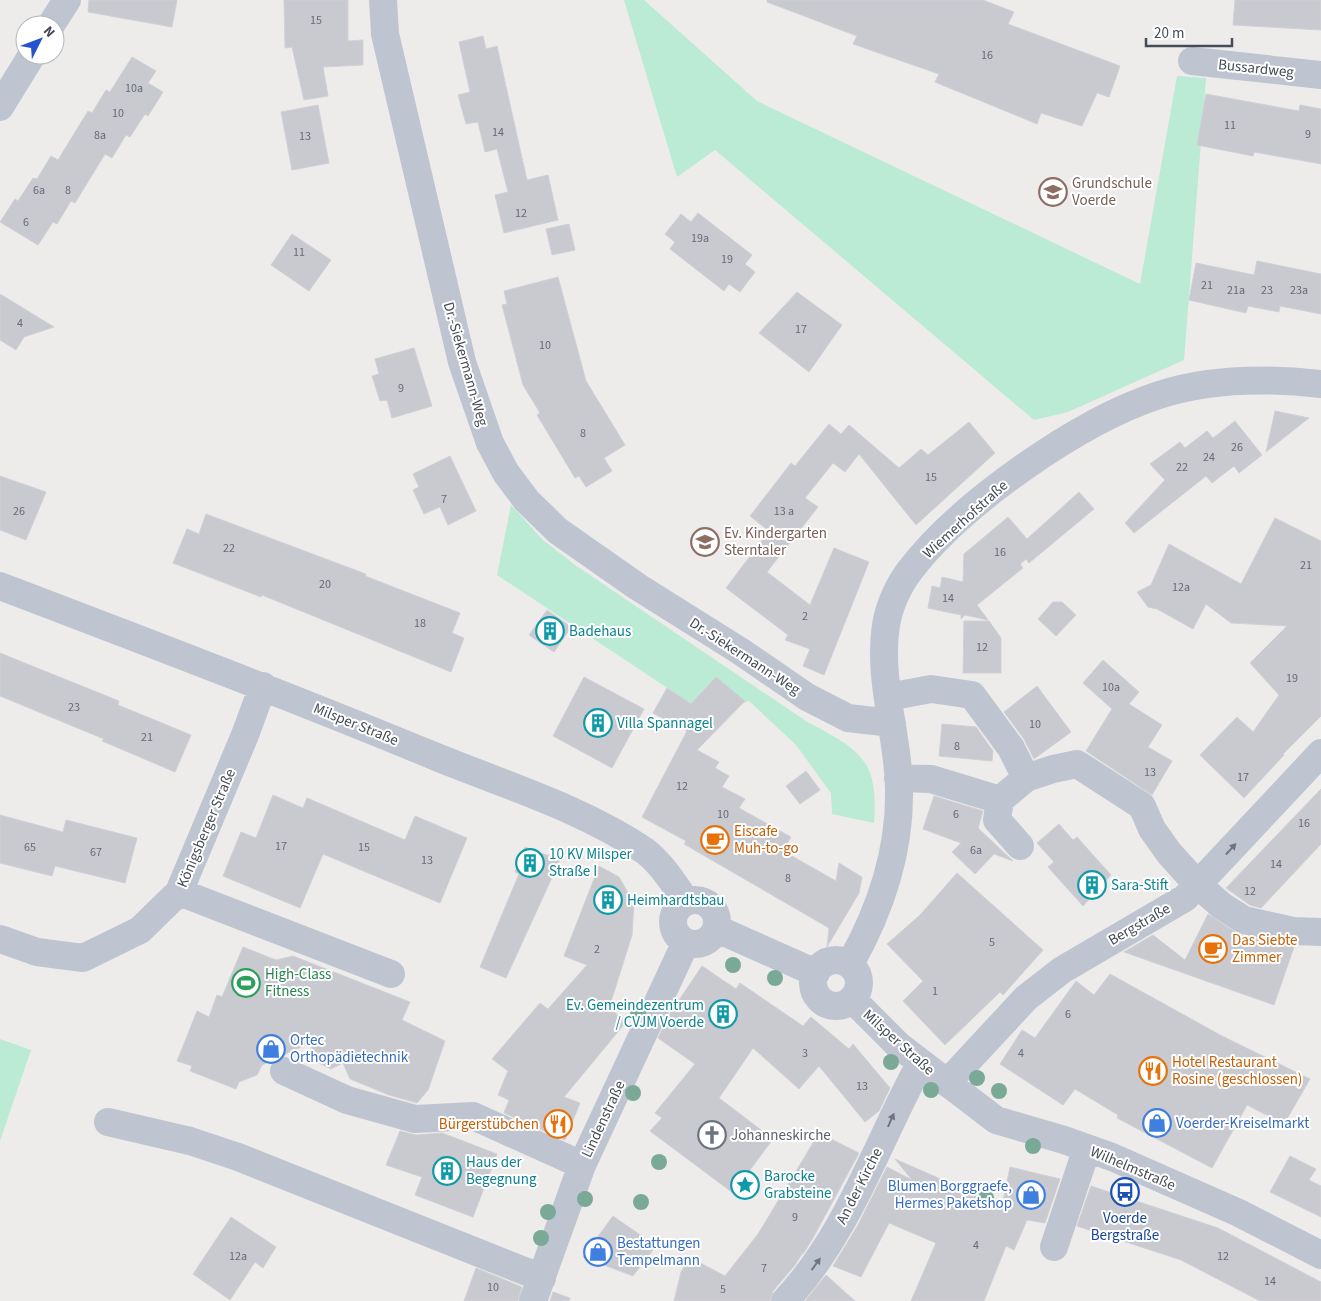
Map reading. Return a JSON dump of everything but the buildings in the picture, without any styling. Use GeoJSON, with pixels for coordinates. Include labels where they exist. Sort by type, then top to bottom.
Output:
{"type":"FeatureCollection","features":[{"type":"Feature","properties":{"kind":"street"},"geometry":{"type":"LineString","coordinates":[[57,15],[67,0]]}},
{"type":"Feature","properties":{"kind":"street","name":"Dr.-Siekermann-Weg"},"geometry":{"type":"LineString","coordinates":[[383,0],[385,34],[462,362],[490,444],[506,473],[527,500],[558,531],[638,587],[740,651],[807,697],[848,718],[890,710],[931,689],[972,695],[1011,748],[1026,778]]}},
{"type":"Feature","properties":{"kind":"street","name":"Bussardweg"},"geometry":{"type":"LineString","coordinates":[[1192,61],[1321,75]]}},
{"type":"Feature","properties":{"kind":"street"},"geometry":{"type":"LineString","coordinates":[[0,107],[26,65]]}},
{"type":"Feature","properties":{"kind":"street","name":"Wiemerhofstraße"},"geometry":{"type":"LineString","coordinates":[[850,964],[867,934],[892,864],[900,808],[883,660],[886,624],[901,584],[910,570],[949,528],[1030,464],[1090,427],[1132,405],[1182,388],[1219,383],[1260,380],[1321,384]]}},
{"type":"Feature","properties":{"kind":"street","name":"Milsper Straße"},"geometry":{"type":"LineString","coordinates":[[0,586],[263,686],[555,804],[621,836],[646,852],[660,865],[686,901]]}},
{"type":"Feature","properties":{"kind":"street","name":"Königsberger Straße"},"geometry":{"type":"LineString","coordinates":[[0,939],[38,952],[83,958],[140,930],[179,892],[246,735],[263,686]]}},
{"type":"Feature","properties":{"kind":"street","name":"Bergstraße"},"geometry":{"type":"LineString","coordinates":[[947,1083],[1026,998],[1062,970],[1185,898],[1321,753]]}},
{"type":"Feature","properties":{"kind":"street"},"geometry":{"type":"LineString","coordinates":[[1020,846],[997,820],[1000,800],[1026,778],[1053,768],[1077,764],[1142,806],[1158,837],[1198,885],[1222,906],[1244,920],[1293,931],[1321,932]]}},
{"type":"Feature","properties":{"kind":"street"},"geometry":{"type":"LineString","coordinates":[[898,778],[931,779],[1000,800]]}},
{"type":"Feature","properties":{"kind":"street"},"geometry":{"type":"LineString","coordinates":[[179,892],[391,974]]}},
{"type":"Feature","properties":{"kind":"street"},"geometry":{"type":"LineString","coordinates":[[699,900],[710,905],[717,916],[717,929],[705,942],[693,944],[686,942],[680,938],[673,926],[676,911],[686,901],[699,900]]}},
{"type":"Feature","properties":{"kind":"street"},"geometry":{"type":"LineString","coordinates":[[717,929],[816,973]]}},
{"type":"Feature","properties":{"kind":"street","name":"Lindenstraße"},"geometry":{"type":"LineString","coordinates":[[538,1289],[582,1165],[686,942]]}},
{"type":"Feature","properties":{"kind":"street"},"geometry":{"type":"LineString","coordinates":[[840,960],[850,964],[858,974],[859,981],[858,988],[852,999],[837,1005],[822,1000],[815,990],[816,973],[830,961],[840,960]]}},
{"type":"Feature","properties":{"kind":"street","name":"Milsper Straße"},"geometry":{"type":"LineString","coordinates":[[852,999],[898,1045],[920,1064],[947,1083]]}},
{"type":"Feature","properties":{"kind":"street","name":"An der Kirche"},"geometry":{"type":"LineString","coordinates":[[785,1301],[802,1283],[829,1247],[920,1064]]}},
{"type":"Feature","properties":{"kind":"street"},"geometry":{"type":"LineString","coordinates":[[284,1071],[347,1100],[415,1119],[473,1116],[582,1165]]}},
{"type":"Feature","properties":{"kind":"street","name":"Wilhelmstraße"},"geometry":{"type":"LineString","coordinates":[[947,1083],[996,1120],[1087,1148],[1239,1213],[1321,1255]]}},
{"type":"Feature","properties":{"kind":"street"},"geometry":{"type":"LineString","coordinates":[[108,1122],[190,1141],[238,1157],[538,1289]]}},
{"type":"Feature","properties":{"kind":"street"},"geometry":{"type":"LineString","coordinates":[[1054,1247],[1087,1148]]}},
{"type":"Feature","properties":{"kind":"green space"},"geometry":{"type":"Polygon","coordinates":[[[624,0],[644,0],[757,101],[1140,284],[1177,76],[1206,78],[1184,360],[1068,412],[1034,420],[715,150],[677,177],[624,0]]]}},
{"type":"Feature","properties":{"kind":"green space"},"geometry":{"type":"Polygon","coordinates":[[[511,505],[543,540],[575,565],[806,721],[852,749],[862,758],[869,770],[875,801],[874,823],[832,814],[831,793],[796,745],[749,701],[708,715],[497,575],[511,505]]]}},
{"type":"Feature","properties":{"kind":"green space"},"geometry":{"type":"Polygon","coordinates":[[[0,1039],[31,1050],[0,1141],[0,1039]]]}},
{"type":"Feature","properties":{"kind":"place","name":"Grundschule Voerde"},"geometry":{"type":"Point","coordinates":[1053,192]}},
{"type":"Feature","properties":{"kind":"place","name":"Ev. Kindergarten Sterntaler"},"geometry":{"type":"Point","coordinates":[705,542]}},
{"type":"Feature","properties":{"kind":"place","name":"Badehaus"},"geometry":{"type":"Point","coordinates":[550,631]}},
{"type":"Feature","properties":{"kind":"place","name":"Villa Spannagel"},"geometry":{"type":"Point","coordinates":[598,723]}},
{"type":"Feature","properties":{"kind":"place","name":"Eiscafe Muh-to-go"},"geometry":{"type":"Point","coordinates":[715,840]}},
{"type":"Feature","properties":{"kind":"place","name":"10 KV Milsper Straße I"},"geometry":{"type":"Point","coordinates":[530,863]}},
{"type":"Feature","properties":{"kind":"place","name":"Sara-Stift"},"geometry":{"type":"Point","coordinates":[1092,885]}},
{"type":"Feature","properties":{"kind":"place","name":"Heimhardtsbau"},"geometry":{"type":"Point","coordinates":[608,900]}},
{"type":"Feature","properties":{"kind":"place","name":"Das Siebte Zimmer"},"geometry":{"type":"Point","coordinates":[1213,949]}},
{"type":"Feature","properties":{"kind":"place","name":"High-Class Fitness"},"geometry":{"type":"Point","coordinates":[246,983]}},
{"type":"Feature","properties":{"kind":"place","name":"Ev. Gemeindezentrum / CVJM Voerde"},"geometry":{"type":"Point","coordinates":[723,1014]}},
{"type":"Feature","properties":{"kind":"place","name":"Ortec Orthopädietechnik"},"geometry":{"type":"Point","coordinates":[271,1049]}},
{"type":"Feature","properties":{"kind":"place","name":"Hotel Restaurant Rosine (geschlossen)"},"geometry":{"type":"Point","coordinates":[1153,1071]}},
{"type":"Feature","properties":{"kind":"place","name":"Voerder-Kreiselmarkt"},"geometry":{"type":"Point","coordinates":[1157,1123]}},
{"type":"Feature","properties":{"kind":"place","name":"Bürgerstübchen"},"geometry":{"type":"Point","coordinates":[558,1124]}},
{"type":"Feature","properties":{"kind":"place","name":"Johanneskirche"},"geometry":{"type":"Point","coordinates":[712,1135]}},
{"type":"Feature","properties":{"kind":"place","name":"Haus der Begegnung"},"geometry":{"type":"Point","coordinates":[447,1171]}},
{"type":"Feature","properties":{"kind":"place","name":"Barocke Grabsteine"},"geometry":{"type":"Point","coordinates":[745,1185]}},
{"type":"Feature","properties":{"kind":"place","name":"Voerde Bergstraße"},"geometry":{"type":"Point","coordinates":[1125,1192]}},
{"type":"Feature","properties":{"kind":"place","name":"Blumen Borggraefe, Hermes Paketshop"},"geometry":{"type":"Point","coordinates":[1031,1195]}},
{"type":"Feature","properties":{"kind":"place","name":"Bestattungen Tempelmann"},"geometry":{"type":"Point","coordinates":[598,1252]}}]}
